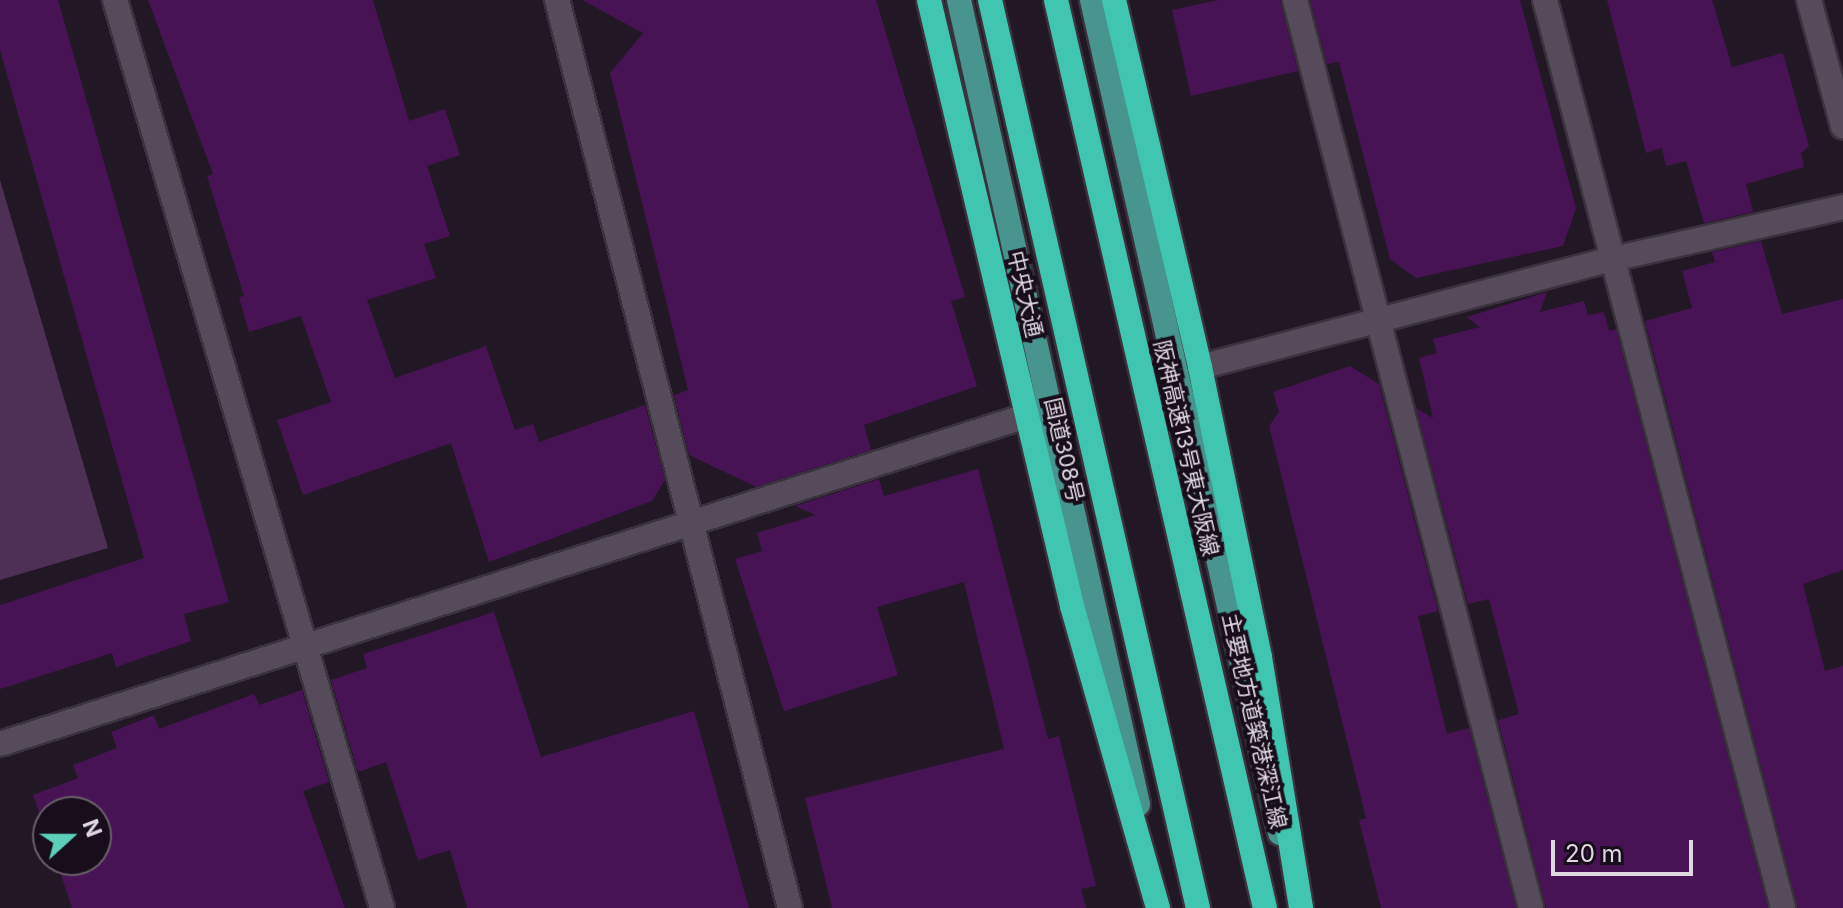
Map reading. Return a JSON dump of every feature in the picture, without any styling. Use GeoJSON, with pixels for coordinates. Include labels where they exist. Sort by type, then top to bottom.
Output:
{"type":"FeatureCollection","features":[{"type":"Feature","properties":{"kind":"highway","name":"国道308号"},"geometry":{"type":"LineString","coordinates":[[929,0],[1072,606],[1159,908]]}},
{"type":"Feature","properties":{"kind":"highway"},"geometry":{"type":"LineString","coordinates":[[990,0],[1198,908]]}},
{"type":"Feature","properties":{"kind":"highway","name":"阪神高速13号東大阪線"},"geometry":{"type":"LineString","coordinates":[[1056,0],[1265,908]]}},
{"type":"Feature","properties":{"kind":"highway"},"geometry":{"type":"LineString","coordinates":[[1114,0],[1200,367],[1260,657],[1298,898]]}},
{"type":"Feature","properties":{"kind":"main road","name":"中央大通"},"geometry":{"type":"LineString","coordinates":[[959,0],[1094,587],[1159,908]]}},
{"type":"Feature","properties":{"kind":"main road","name":"主要地方道築港深江線"},"geometry":{"type":"LineString","coordinates":[[1092,0],[1261,764],[1298,898]]}},
{"type":"Feature","properties":{"kind":"street"},"geometry":{"type":"LineString","coordinates":[[115,0],[302,646],[382,908]]}},
{"type":"Feature","properties":{"kind":"street"},"geometry":{"type":"LineString","coordinates":[[557,0],[790,908]]}},
{"type":"Feature","properties":{"kind":"street"},"geometry":{"type":"LineString","coordinates":[[1295,0],[1531,908]]}},
{"type":"Feature","properties":{"kind":"street"},"geometry":{"type":"LineString","coordinates":[[1545,0],[1783,908]]}},
{"type":"Feature","properties":{"kind":"street"},"geometry":{"type":"LineString","coordinates":[[1809,0],[1843,126]]}},
{"type":"Feature","properties":{"kind":"street"},"geometry":{"type":"LineString","coordinates":[[1200,367],[1613,259],[1843,207]]}},
{"type":"Feature","properties":{"kind":"street"},"geometry":{"type":"LineString","coordinates":[[0,744],[1029,415]]}},
{"type":"Feature","properties":{"kind":"shaded area"},"geometry":{"type":"Polygon","coordinates":[[[0,180],[108,548],[0,580],[0,180]]]}},
{"type":"Feature","properties":{"kind":"building"},"geometry":{"type":"Polygon","coordinates":[[[0,0],[58,0],[229,602],[184,614],[191,641],[116,667],[112,653],[0,689],[0,605],[144,558],[0,50],[0,0]]]}},
{"type":"Feature","properties":{"kind":"building"},"geometry":{"type":"Polygon","coordinates":[[[148,0],[373,0],[409,121],[445,109],[460,155],[427,166],[450,236],[424,244],[436,278],[367,300],[395,378],[486,346],[515,430],[533,424],[539,442],[645,405],[665,480],[652,501],[489,562],[451,443],[303,495],[277,420],[331,402],[301,316],[249,332],[239,297],[244,296],[207,176],[213,174],[148,0]]]}},
{"type":"Feature","properties":{"kind":"building"},"geometry":{"type":"Polygon","coordinates":[[[582,0],[876,0],[965,297],[951,301],[977,386],[864,425],[871,450],[756,487],[689,455],[674,395],[688,390],[610,73],[643,33],[582,0]]]}},
{"type":"Feature","properties":{"kind":"building"},"geometry":{"type":"Polygon","coordinates":[[[1218,0],[1280,0],[1298,71],[1191,96],[1172,10],[1218,0]]]}},
{"type":"Feature","properties":{"kind":"building"},"geometry":{"type":"Polygon","coordinates":[[[1310,0],[1520,0],[1576,208],[1563,246],[1416,278],[1390,259],[1339,62],[1327,64],[1310,0]]]}},
{"type":"Feature","properties":{"kind":"building"},"geometry":{"type":"Polygon","coordinates":[[[1607,0],[1712,0],[1732,67],[1783,53],[1809,146],[1801,153],[1804,167],[1746,184],[1753,212],[1704,223],[1686,161],[1666,166],[1662,148],[1646,153],[1607,0]]]}},
{"type":"Feature","properties":{"kind":"building"},"geometry":{"type":"Polygon","coordinates":[[[1761,241],[1782,314],[1843,299],[1843,570],[1803,584],[1825,671],[1843,666],[1843,908],[1798,908],[1645,321],[1692,308],[1682,271],[1715,262],[1712,252],[1761,241]]]}},
{"type":"Feature","properties":{"kind":"building"},"geometry":{"type":"Polygon","coordinates":[[[1547,292],[1540,312],[1584,301],[1588,315],[1604,312],[1609,331],[1616,329],[1768,908],[1546,908],[1498,720],[1519,714],[1489,599],[1468,604],[1416,408],[1433,418],[1419,358],[1437,353],[1433,339],[1480,327],[1467,317],[1547,292]]]}},
{"type":"Feature","properties":{"kind":"building"},"geometry":{"type":"Polygon","coordinates":[[[1350,366],[1379,384],[1438,611],[1418,616],[1447,734],[1469,728],[1516,908],[1381,908],[1359,820],[1366,818],[1269,426],[1279,412],[1273,392],[1350,366]]]}},
{"type":"Feature","properties":{"kind":"building"},"geometry":{"type":"Polygon","coordinates":[[[978,469],[1048,739],[1059,736],[1096,886],[1081,889],[1086,908],[832,908],[805,798],[1004,749],[964,582],[877,607],[898,675],[784,711],[735,559],[762,551],[757,533],[816,515],[795,506],[879,479],[884,496],[978,469]]]}},
{"type":"Feature","properties":{"kind":"building"},"geometry":{"type":"Polygon","coordinates":[[[494,612],[541,757],[694,711],[749,908],[467,908],[450,850],[418,860],[386,762],[358,772],[331,680],[367,668],[363,654],[494,612]]]}},
{"type":"Feature","properties":{"kind":"building"},"geometry":{"type":"Polygon","coordinates":[[[302,690],[329,782],[303,791],[345,908],[72,908],[61,876],[112,876],[112,796],[33,795],[78,778],[73,765],[117,748],[111,732],[154,715],[159,729],[254,694],[259,705],[302,690]]]}}]}
